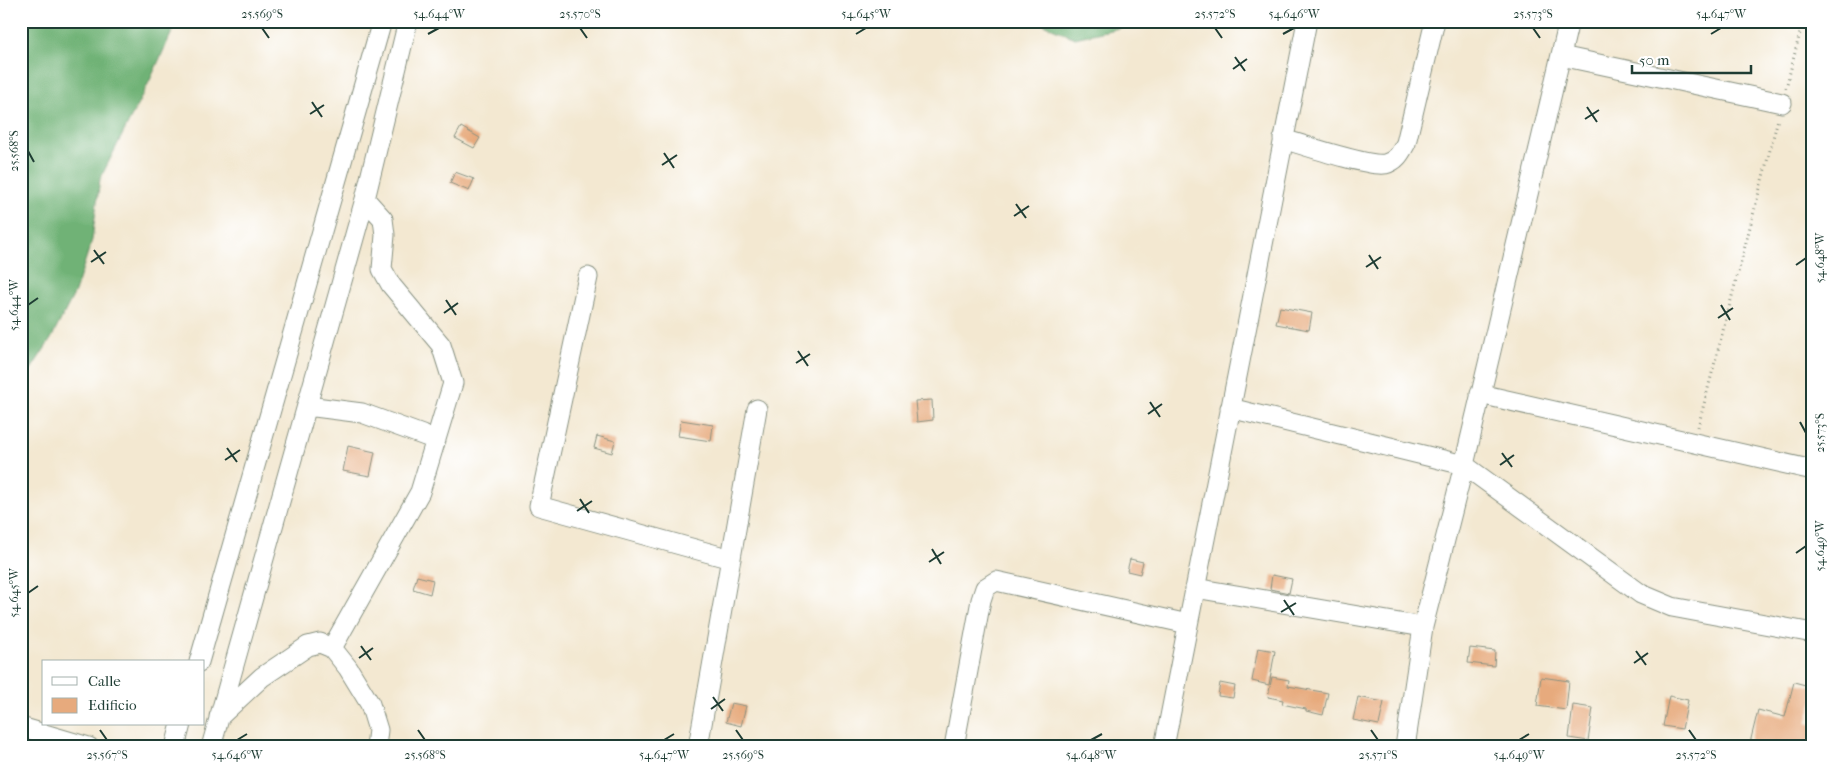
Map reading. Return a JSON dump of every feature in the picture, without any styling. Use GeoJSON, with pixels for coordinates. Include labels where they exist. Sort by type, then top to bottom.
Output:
{"type":"FeatureCollection","features":[{"type":"Feature","properties":{"kind":"street"},"geometry":{"type":"LineString","coordinates":[[200,660],[382,21]]}},
{"type":"Feature","properties":{"kind":"street"},"geometry":{"type":"LineString","coordinates":[[211,747],[365,200],[408,21]]}},
{"type":"Feature","properties":{"kind":"street"},"geometry":{"type":"LineString","coordinates":[[1164,747],[1307,21]]}},
{"type":"Feature","properties":{"kind":"street"},"geometry":{"type":"LineString","coordinates":[[1284,139],[1368,163],[1385,164],[1398,158],[1406,143],[1435,21]]}},
{"type":"Feature","properties":{"kind":"street"},"geometry":{"type":"LineString","coordinates":[[1405,747],[1423,627],[1464,465],[1569,21]]}},
{"type":"Feature","properties":{"kind":"street"},"geometry":{"type":"LineString","coordinates":[[1561,56],[1782,103]]}},
{"type":"Feature","properties":{"kind":"street"},"geometry":{"type":"LineString","coordinates":[[332,648],[420,492],[453,383],[441,345],[390,285],[382,269],[385,235],[384,219],[365,200]]}},
{"type":"Feature","properties":{"kind":"street"},"geometry":{"type":"LineString","coordinates":[[588,277],[539,506],[731,559]]}},
{"type":"Feature","properties":{"kind":"street"},"geometry":{"type":"LineString","coordinates":[[1480,394],[1813,470]]}},
{"type":"Feature","properties":{"kind":"street"},"geometry":{"type":"LineString","coordinates":[[307,406],[362,413],[436,440]]}},
{"type":"Feature","properties":{"kind":"street"},"geometry":{"type":"LineString","coordinates":[[698,747],[756,408]]}},
{"type":"Feature","properties":{"kind":"street"},"geometry":{"type":"LineString","coordinates":[[1230,408],[1464,465],[1641,594],[1652,600],[1672,607],[1813,633]]}},
{"type":"Feature","properties":{"kind":"street"},"geometry":{"type":"LineString","coordinates":[[954,747],[981,600],[985,588],[996,581],[1188,624]]}},
{"type":"Feature","properties":{"kind":"street"},"geometry":{"type":"LineString","coordinates":[[1195,588],[1423,627]]}},
{"type":"Feature","properties":{"kind":"street"},"geometry":{"type":"LineString","coordinates":[[219,718],[262,678],[308,646],[320,643],[332,648],[348,668],[370,704],[378,730],[376,747]]}},
{"type":"Feature","properties":{"kind":"street"},"geometry":{"type":"LineString","coordinates":[[175,747],[181,726]]}},
{"type":"Feature","properties":{"kind":"street"},"geometry":{"type":"LineString","coordinates":[[21,727],[89,747]]}},
{"type":"Feature","properties":{"kind":"path"},"geometry":{"type":"LineString","coordinates":[[1694,443],[1803,21]]}},
{"type":"Feature","properties":{"kind":"green space"},"geometry":{"type":"Polygon","coordinates":[[[21,21],[177,21],[150,80],[100,179],[92,240],[75,292],[51,339],[22,383],[21,21]]]}},
{"type":"Feature","properties":{"kind":"green space"},"geometry":{"type":"Polygon","coordinates":[[[1036,21],[1130,21],[1123,27],[1075,38],[1036,21]]]}},
{"type":"Feature","properties":{"kind":"building"},"geometry":{"type":"Polygon","coordinates":[[[461,127],[480,138],[474,148],[455,138],[461,127]]]}},
{"type":"Feature","properties":{"kind":"building"},"geometry":{"type":"Polygon","coordinates":[[[455,172],[474,179],[469,191],[450,183],[455,172]]]}},
{"type":"Feature","properties":{"kind":"building"},"geometry":{"type":"Polygon","coordinates":[[[1280,307],[1312,313],[1309,330],[1276,324],[1280,307]]]}},
{"type":"Feature","properties":{"kind":"building"},"geometry":{"type":"Polygon","coordinates":[[[932,400],[933,420],[917,422],[915,401],[932,400]]]}},
{"type":"Feature","properties":{"kind":"building"},"geometry":{"type":"Polygon","coordinates":[[[681,420],[713,425],[711,441],[678,436],[681,420]]]}},
{"type":"Feature","properties":{"kind":"building"},"geometry":{"type":"Polygon","coordinates":[[[597,436],[615,441],[612,453],[594,448],[597,436]]]}},
{"type":"Feature","properties":{"kind":"building"},"geometry":{"type":"Polygon","coordinates":[[[348,446],[375,452],[370,476],[343,471],[348,446]]]}},
{"type":"Feature","properties":{"kind":"building"},"geometry":{"type":"Polygon","coordinates":[[[1130,559],[1143,562],[1140,574],[1127,571],[1130,559]]]}},
{"type":"Feature","properties":{"kind":"building"},"geometry":{"type":"Polygon","coordinates":[[[1272,575],[1292,579],[1289,593],[1270,589],[1272,575]]]}},
{"type":"Feature","properties":{"kind":"building"},"geometry":{"type":"Polygon","coordinates":[[[417,576],[433,580],[430,594],[413,589],[417,576]]]}},
{"type":"Feature","properties":{"kind":"building"},"geometry":{"type":"Polygon","coordinates":[[[1258,648],[1275,651],[1269,685],[1252,681],[1258,648]]]}},
{"type":"Feature","properties":{"kind":"building"},"geometry":{"type":"Polygon","coordinates":[[[1470,648],[1495,651],[1494,666],[1468,663],[1470,648]]]}},
{"type":"Feature","properties":{"kind":"building"},"geometry":{"type":"Polygon","coordinates":[[[1272,677],[1289,680],[1288,686],[1328,693],[1323,715],[1282,704],[1283,700],[1268,697],[1272,677]]]}},
{"type":"Feature","properties":{"kind":"building"},"geometry":{"type":"Polygon","coordinates":[[[1541,677],[1569,681],[1566,710],[1537,706],[1541,677]]]}},
{"type":"Feature","properties":{"kind":"building"},"geometry":{"type":"Polygon","coordinates":[[[1794,682],[1813,687],[1813,700],[1806,723],[1813,725],[1813,746],[1796,742],[1795,747],[1749,747],[1758,710],[1785,717],[1794,682]]]}},
{"type":"Feature","properties":{"kind":"building"},"geometry":{"type":"Polygon","coordinates":[[[1220,683],[1235,686],[1233,698],[1218,696],[1220,683]]]}},
{"type":"Feature","properties":{"kind":"building"},"geometry":{"type":"Polygon","coordinates":[[[1669,696],[1688,700],[1682,729],[1663,726],[1669,696]]]}},
{"type":"Feature","properties":{"kind":"building"},"geometry":{"type":"Polygon","coordinates":[[[1358,697],[1384,702],[1379,725],[1353,720],[1358,697]]]}},
{"type":"Feature","properties":{"kind":"building"},"geometry":{"type":"Polygon","coordinates":[[[731,703],[746,706],[741,726],[726,722],[731,703]]]}},
{"type":"Feature","properties":{"kind":"building"},"geometry":{"type":"Polygon","coordinates":[[[1573,705],[1593,708],[1588,741],[1569,738],[1573,705]]]}}]}
